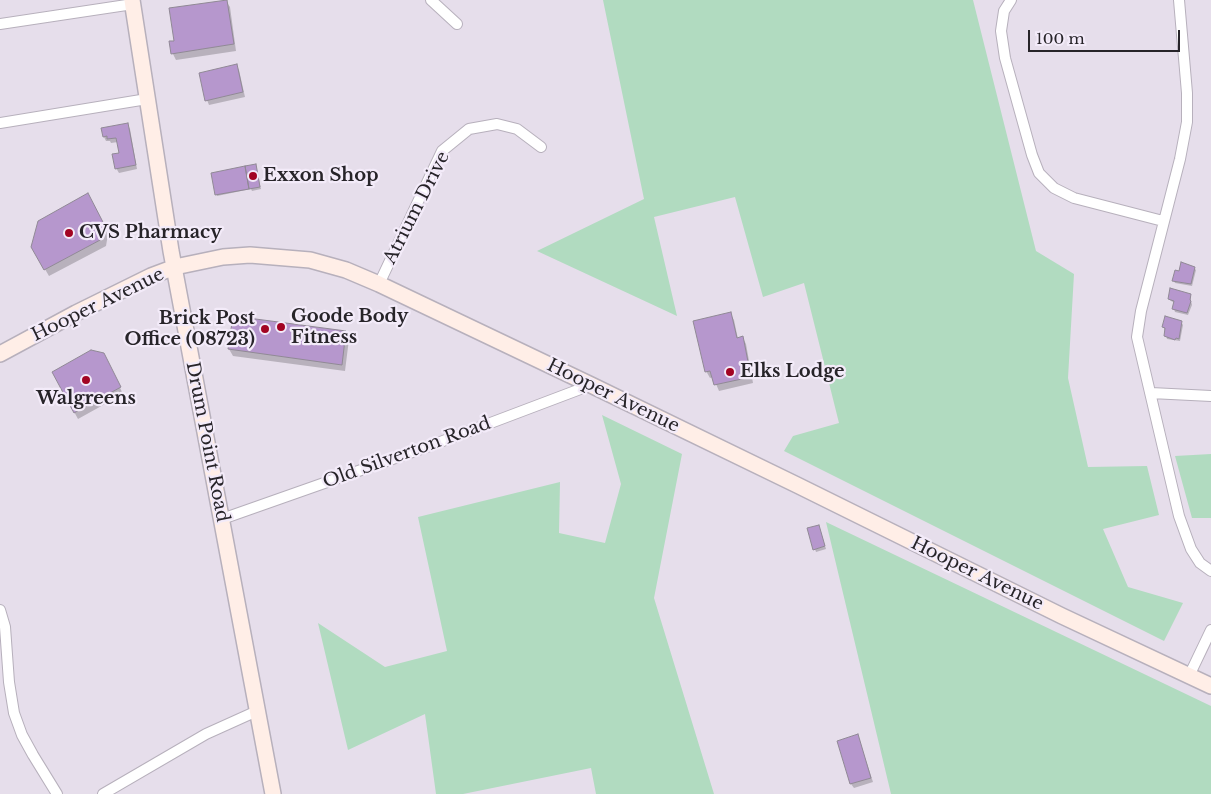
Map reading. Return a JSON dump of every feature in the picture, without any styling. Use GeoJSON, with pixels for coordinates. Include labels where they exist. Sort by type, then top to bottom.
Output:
{"type":"FeatureCollection","features":[{"type":"Feature","properties":{"kind":"main road","name":"Drum Point Road"},"geometry":{"type":"LineString","coordinates":[[132,2],[175,267],[273,794]]}},
{"type":"Feature","properties":{"kind":"main road","name":"Hooper Avenue"},"geometry":{"type":"LineString","coordinates":[[0,354],[76,312],[151,276],[175,267],[250,255],[310,260],[336,267],[379,284],[591,385],[1062,616],[1211,686]]}},
{"type":"Feature","properties":{"kind":"street"},"geometry":{"type":"LineString","coordinates":[[431,0],[457,24]]}},
{"type":"Feature","properties":{"kind":"street"},"geometry":{"type":"LineString","coordinates":[[1010,0],[1004,11],[1001,31],[1004,49],[1029,146],[1039,173],[1054,188],[1074,198],[1163,221]]}},
{"type":"Feature","properties":{"kind":"street"},"geometry":{"type":"LineString","coordinates":[[1179,0],[1187,93],[1187,122],[1180,158],[1141,311],[1137,337],[1179,516],[1191,549],[1200,563],[1211,571]]}},
{"type":"Feature","properties":{"kind":"street"},"geometry":{"type":"LineString","coordinates":[[0,24],[132,2]]}},
{"type":"Feature","properties":{"kind":"street"},"geometry":{"type":"LineString","coordinates":[[0,123],[147,99]]}},
{"type":"Feature","properties":{"kind":"street","name":"Atrium Drive"},"geometry":{"type":"LineString","coordinates":[[379,284],[442,151],[469,129],[496,124],[517,129],[541,147]]}},
{"type":"Feature","properties":{"kind":"street","name":"Old Silverton Road"},"geometry":{"type":"LineString","coordinates":[[222,519],[426,447],[591,385]]}},
{"type":"Feature","properties":{"kind":"street"},"geometry":{"type":"LineString","coordinates":[[1151,393],[1211,396]]}},
{"type":"Feature","properties":{"kind":"street"},"geometry":{"type":"LineString","coordinates":[[0,610],[5,627],[9,682],[14,713],[22,735],[57,794]]}},
{"type":"Feature","properties":{"kind":"street"},"geometry":{"type":"LineString","coordinates":[[1189,676],[1211,630]]}},
{"type":"Feature","properties":{"kind":"street"},"geometry":{"type":"LineString","coordinates":[[103,794],[206,734],[257,711]]}},
{"type":"Feature","properties":{"kind":"green space"},"geometry":{"type":"Polygon","coordinates":[[[603,0],[973,0],[1036,251],[1074,274],[1068,378],[1088,467],[1147,466],[1159,515],[1103,529],[1128,587],[1183,603],[1164,641],[784,451],[793,436],[839,423],[804,283],[763,297],[735,197],[654,217],[677,316],[537,251],[644,199],[603,0]]]}},
{"type":"Feature","properties":{"kind":"green space"},"geometry":{"type":"Polygon","coordinates":[[[602,415],[682,454],[654,598],[714,794],[596,794],[591,768],[463,794],[436,794],[425,714],[348,750],[318,623],[385,667],[447,651],[418,517],[560,482],[559,533],[605,543],[621,484],[602,415]]]}},
{"type":"Feature","properties":{"kind":"green space"},"geometry":{"type":"Polygon","coordinates":[[[1211,454],[1211,518],[1192,518],[1175,456],[1211,454]]]}},
{"type":"Feature","properties":{"kind":"green space"},"geometry":{"type":"Polygon","coordinates":[[[826,522],[1211,706],[1211,794],[891,794],[826,522]]]}},
{"type":"Feature","properties":{"kind":"building"},"geometry":{"type":"Polygon","coordinates":[[[227,0],[234,44],[171,54],[169,41],[174,41],[169,8],[227,0]]]}},
{"type":"Feature","properties":{"kind":"building"},"geometry":{"type":"Polygon","coordinates":[[[237,64],[243,92],[205,101],[199,73],[237,64]]]}},
{"type":"Feature","properties":{"kind":"building"},"geometry":{"type":"Polygon","coordinates":[[[128,123],[136,165],[115,169],[112,154],[119,153],[116,138],[107,139],[107,136],[103,137],[101,128],[128,123]]]}},
{"type":"Feature","properties":{"kind":"building","name":"Exxon Shop"},"geometry":{"type":"Polygon","coordinates":[[[256,164],[260,187],[249,189],[245,166],[256,164]]]}},
{"type":"Feature","properties":{"kind":"building"},"geometry":{"type":"Polygon","coordinates":[[[245,166],[249,189],[215,195],[211,173],[245,166]]]}},
{"type":"Feature","properties":{"kind":"building","name":"CVS Pharmacy"},"geometry":{"type":"Polygon","coordinates":[[[88,193],[105,226],[102,239],[44,270],[31,247],[38,221],[88,193]]]}},
{"type":"Feature","properties":{"kind":"building"},"geometry":{"type":"Polygon","coordinates":[[[1181,262],[1195,267],[1191,284],[1172,281],[1175,270],[1179,271],[1181,262]]]}},
{"type":"Feature","properties":{"kind":"building"},"geometry":{"type":"Polygon","coordinates":[[[1170,288],[1191,294],[1187,313],[1172,309],[1174,301],[1168,299],[1170,288]]]}},
{"type":"Feature","properties":{"kind":"building"},"geometry":{"type":"Polygon","coordinates":[[[731,312],[737,338],[743,336],[751,377],[714,385],[710,371],[705,372],[693,321],[731,312]]]}},
{"type":"Feature","properties":{"kind":"building"},"geometry":{"type":"Polygon","coordinates":[[[233,316],[346,331],[342,365],[228,349],[233,316]]]}},
{"type":"Feature","properties":{"kind":"building"},"geometry":{"type":"Polygon","coordinates":[[[1165,316],[1182,321],[1179,339],[1176,338],[1175,340],[1164,336],[1165,328],[1162,327],[1165,316]]]}},
{"type":"Feature","properties":{"kind":"building","name":"Walgreens"},"geometry":{"type":"Polygon","coordinates":[[[91,350],[104,353],[121,387],[74,413],[52,372],[91,350]]]}},
{"type":"Feature","properties":{"kind":"building"},"geometry":{"type":"Polygon","coordinates":[[[819,525],[825,546],[813,550],[807,528],[819,525]]]}},
{"type":"Feature","properties":{"kind":"building"},"geometry":{"type":"Polygon","coordinates":[[[858,734],[871,778],[850,784],[837,741],[858,734]]]}},
{"type":"Feature","properties":{"kind":"place","name":"Exxon Shop"},"geometry":{"type":"Point","coordinates":[253,176]}},
{"type":"Feature","properties":{"kind":"place","name":"CVS Pharmacy"},"geometry":{"type":"Point","coordinates":[69,233]}},
{"type":"Feature","properties":{"kind":"place","name":"Goode Body Fitness"},"geometry":{"type":"Point","coordinates":[281,327]}},
{"type":"Feature","properties":{"kind":"place","name":"Brick Post Office (08723)"},"geometry":{"type":"Point","coordinates":[265,329]}},
{"type":"Feature","properties":{"kind":"place","name":"Elks Lodge"},"geometry":{"type":"Point","coordinates":[730,372]}},
{"type":"Feature","properties":{"kind":"place","name":"Walgreens"},"geometry":{"type":"Point","coordinates":[86,380]}}]}
